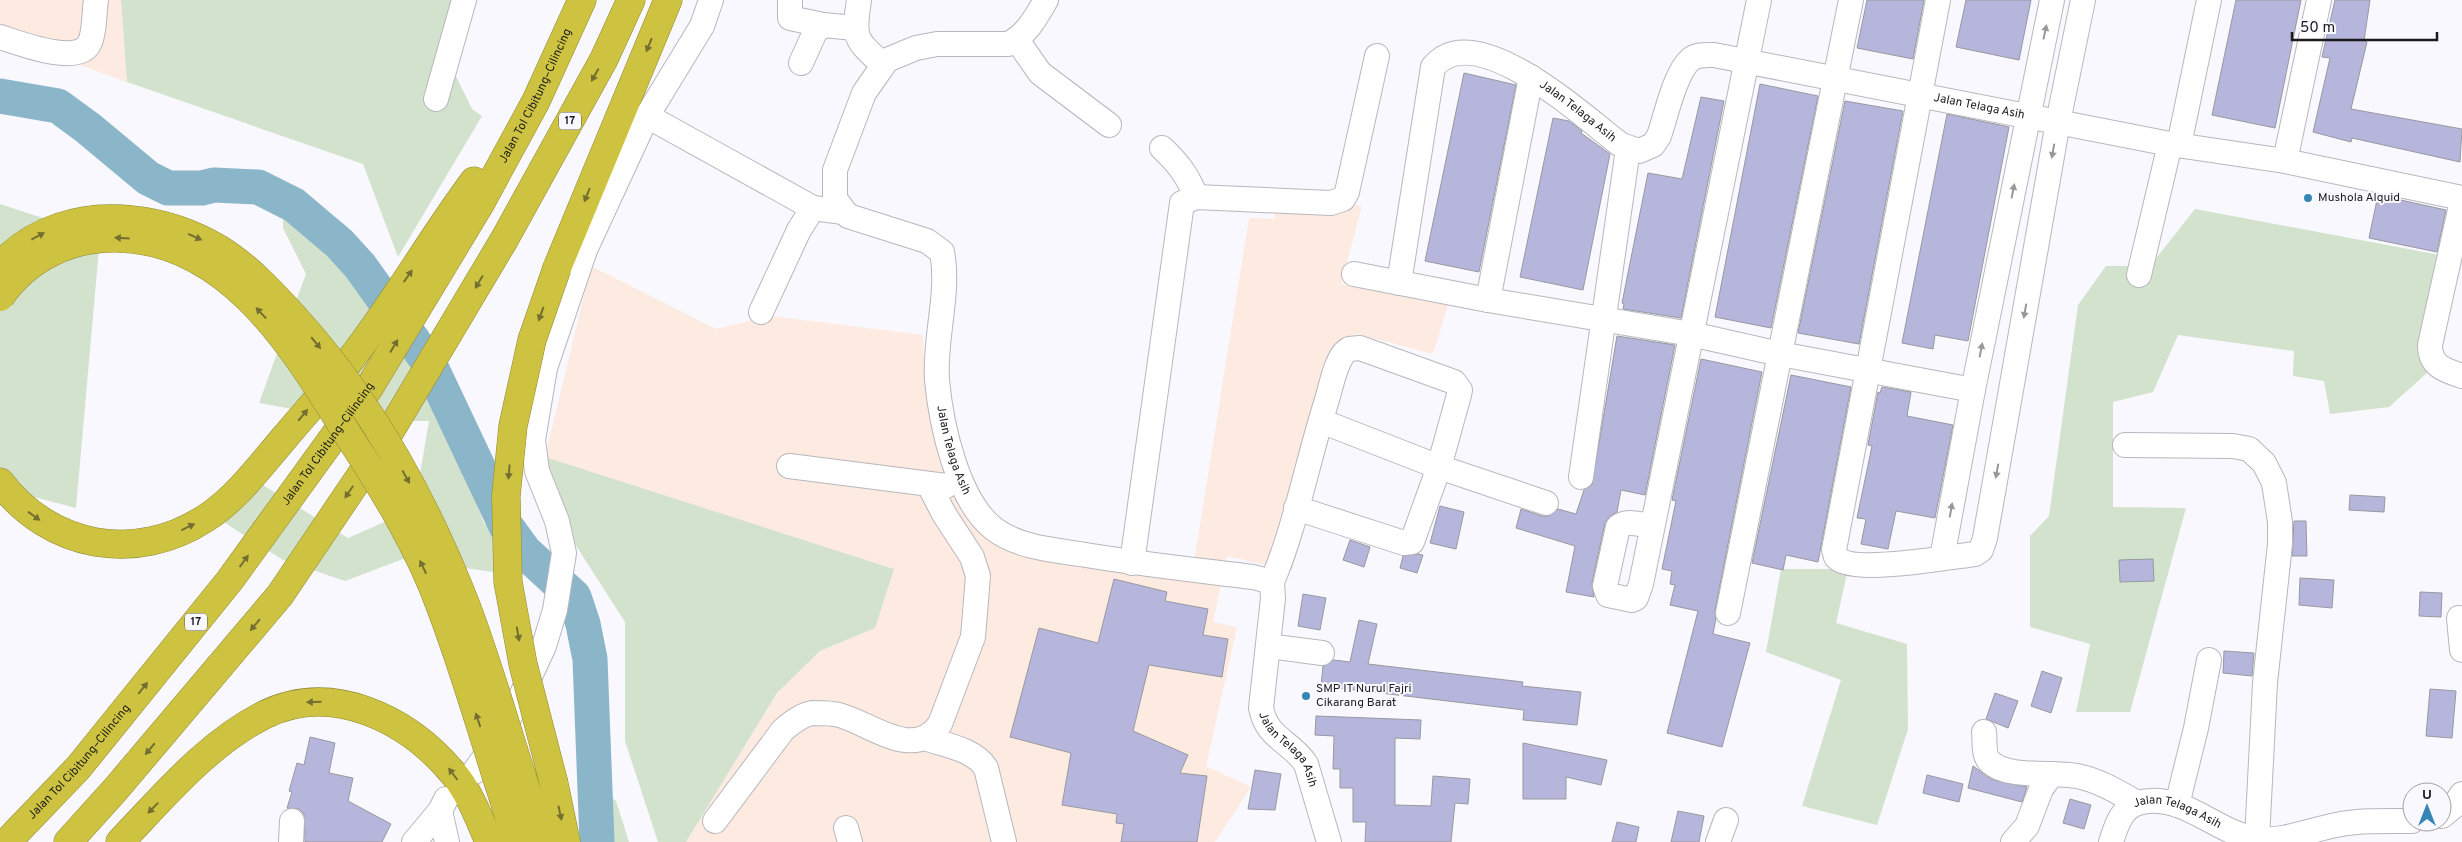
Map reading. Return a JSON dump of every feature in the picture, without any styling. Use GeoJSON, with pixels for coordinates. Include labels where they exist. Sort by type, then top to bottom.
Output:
{"type":"FeatureCollection","features":[{"type":"Feature","properties":{"kind":"highway","name":"Jalan Tol Cibitung–Cilincing"},"geometry":{"type":"LineString","coordinates":[[7,842],[78,768],[230,580],[369,388],[476,193],[536,101],[582,0]]}},
{"type":"Feature","properties":{"kind":"highway","name":"17"},"geometry":{"type":"LineString","coordinates":[[68,842],[115,790],[280,595],[386,438],[504,240],[604,60],[632,0]]}},
{"type":"Feature","properties":{"kind":"highway"},"geometry":{"type":"LineString","coordinates":[[566,842],[554,784],[523,664],[508,582],[506,496],[515,416],[532,340],[557,268],[668,0]]}},
{"type":"Feature","properties":{"kind":"highway"},"geometry":{"type":"LineString","coordinates":[[0,482],[24,509],[38,519],[79,538],[94,542],[125,545],[170,536],[204,519],[238,491],[351,359],[476,193]]}},
{"type":"Feature","properties":{"kind":"highway"},"geometry":{"type":"LineString","coordinates":[[0,266],[26,243],[54,228],[69,223],[104,218],[140,220],[191,235],[220,250],[242,266],[280,301],[340,373],[381,432],[424,510],[465,604],[516,798],[516,842]]}},
{"type":"Feature","properties":{"kind":"highway"},"geometry":{"type":"LineString","coordinates":[[0,297],[23,270],[49,252],[78,241],[112,238],[145,240],[194,257],[219,273],[250,301],[291,346],[398,514],[441,607],[516,798],[544,842]]}},
{"type":"Feature","properties":{"kind":"highway"},"geometry":{"type":"LineString","coordinates":[[120,842],[193,766],[236,732],[281,708],[314,702],[347,705],[366,710],[390,721],[418,739],[454,773],[478,816],[489,842]]}},
{"type":"Feature","properties":{"kind":"street"},"geometry":{"type":"LineString","coordinates":[[0,37],[56,52],[73,54],[83,51],[91,42],[96,0]]}},
{"type":"Feature","properties":{"kind":"street"},"geometry":{"type":"LineString","coordinates":[[436,99],[464,0]]}},
{"type":"Feature","properties":{"kind":"street"},"geometry":{"type":"LineString","coordinates":[[474,772],[497,740],[521,696],[544,646],[555,610],[564,553],[557,521],[537,471],[533,440],[544,368],[585,250],[647,116],[702,26],[711,0]]}},
{"type":"Feature","properties":{"kind":"street"},"geometry":{"type":"LineString","coordinates":[[790,0],[790,18],[822,25],[855,28]]}},
{"type":"Feature","properties":{"kind":"street"},"geometry":{"type":"LineString","coordinates":[[859,0],[855,28],[862,45],[883,65]]}},
{"type":"Feature","properties":{"kind":"street"},"geometry":{"type":"LineString","coordinates":[[843,212],[835,200],[835,170],[864,93],[883,65],[888,60],[916,48],[937,44],[1008,44],[1017,40],[1035,19],[1046,0]]}},
{"type":"Feature","properties":{"kind":"street"},"geometry":{"type":"LineString","coordinates":[[1651,526],[1759,0]]}},
{"type":"Feature","properties":{"kind":"street"},"geometry":{"type":"LineString","coordinates":[[1728,613],[1851,0]]}},
{"type":"Feature","properties":{"kind":"street"},"geometry":{"type":"LineString","coordinates":[[1938,0],[1834,550],[1836,557],[1844,562],[1898,564],[1975,554],[1981,550],[1985,538],[2058,122],[2083,0]]}},
{"type":"Feature","properties":{"kind":"street"},"geometry":{"type":"LineString","coordinates":[[1942,558],[1973,390],[2052,0]]}},
{"type":"Feature","properties":{"kind":"street"},"geometry":{"type":"LineString","coordinates":[[2139,275],[2175,145],[2209,0]]}},
{"type":"Feature","properties":{"kind":"street"},"geometry":{"type":"LineString","coordinates":[[2285,161],[2319,0]]}},
{"type":"Feature","properties":{"kind":"street"},"geometry":{"type":"LineString","coordinates":[[801,63],[815,32],[822,25]]}},
{"type":"Feature","properties":{"kind":"street"},"geometry":{"type":"LineString","coordinates":[[1017,40],[1040,73],[1109,125]]}},
{"type":"Feature","properties":{"kind":"street","name":"Jalan Telaga Asih"},"geometry":{"type":"LineString","coordinates":[[1399,283],[1432,67],[1446,55],[1468,52],[1501,60],[1531,77],[1628,149],[1640,151],[1653,145],[1659,136],[1682,69],[1692,58],[1701,55],[1714,55],[2175,145],[2285,161],[2462,199],[2430,345],[2430,355],[2435,364],[2444,370],[2462,376]]}},
{"type":"Feature","properties":{"kind":"street"},"geometry":{"type":"LineString","coordinates":[[1132,563],[1182,203],[1196,197],[1331,203],[1343,199],[1347,192],[1378,56]]}},
{"type":"Feature","properties":{"kind":"street"},"geometry":{"type":"LineString","coordinates":[[1488,300],[1531,77]]}},
{"type":"Feature","properties":{"kind":"street"},"geometry":{"type":"LineString","coordinates":[[647,116],[813,208],[843,212]]}},
{"type":"Feature","properties":{"kind":"street"},"geometry":{"type":"LineString","coordinates":[[1162,148],[1177,162],[1189,179],[1196,197]]}},
{"type":"Feature","properties":{"kind":"street"},"geometry":{"type":"LineString","coordinates":[[1581,477],[1602,318],[1628,149]]}},
{"type":"Feature","properties":{"kind":"street"},"geometry":{"type":"LineString","coordinates":[[761,312],[798,230],[813,208]]}},
{"type":"Feature","properties":{"kind":"street","name":"Jalan Telaga Asih"},"geometry":{"type":"LineString","coordinates":[[843,212],[869,224],[927,241],[942,252],[944,273],[936,365],[939,400],[950,448],[964,488],[984,518],[994,529],[1016,541],[1046,548],[1132,563],[1253,577],[1272,582],[1273,598],[1261,708],[1263,718],[1274,736],[1302,757],[1306,764],[1329,842]]}},
{"type":"Feature","properties":{"kind":"street"},"geometry":{"type":"LineString","coordinates":[[1354,274],[1488,300],[1691,334],[1780,354],[1973,390]]}},
{"type":"Feature","properties":{"kind":"street"},"geometry":{"type":"LineString","coordinates":[[1272,582],[1287,545],[1296,508],[1320,421],[1341,356],[1349,349],[1360,348],[1454,382],[1460,390],[1459,395],[1439,467],[1412,542],[1404,543],[1296,508]]}},
{"type":"Feature","properties":{"kind":"street"},"geometry":{"type":"LineString","coordinates":[[1320,421],[1439,467],[1546,503]]}},
{"type":"Feature","properties":{"kind":"street"},"geometry":{"type":"LineString","coordinates":[[2125,445],[2233,446],[2250,449],[2264,463],[2274,483],[2279,502],[2280,544],[2265,683],[2257,839]]}},
{"type":"Feature","properties":{"kind":"street"},"geometry":{"type":"LineString","coordinates":[[789,466],[964,488]]}},
{"type":"Feature","properties":{"kind":"street"},"geometry":{"type":"LineString","coordinates":[[715,821],[782,730],[796,719],[811,714],[837,714],[892,738],[916,740],[932,734],[940,724],[974,637],[978,576],[972,557],[944,514],[929,485]]}},
{"type":"Feature","properties":{"kind":"street"},"geometry":{"type":"LineString","coordinates":[[2459,618],[2462,650]]}},
{"type":"Feature","properties":{"kind":"street"},"geometry":{"type":"LineString","coordinates":[[1268,646],[1322,653]]}},
{"type":"Feature","properties":{"kind":"street"},"geometry":{"type":"LineString","coordinates":[[2177,805],[2196,728],[2208,660]]}},
{"type":"Feature","properties":{"kind":"street"},"geometry":{"type":"LineString","coordinates":[[1984,732],[1986,758],[1991,763],[2014,772],[2065,774],[2090,780],[2136,803]]}},
{"type":"Feature","properties":{"kind":"street"},"geometry":{"type":"LineString","coordinates":[[924,738],[972,754],[980,760],[986,768],[1004,842]]}},
{"type":"Feature","properties":{"kind":"street"},"geometry":{"type":"LineString","coordinates":[[2013,842],[2027,826],[2041,789],[2052,774]]}},
{"type":"Feature","properties":{"kind":"street"},"geometry":{"type":"LineString","coordinates":[[2452,808],[2462,794]]}},
{"type":"Feature","properties":{"kind":"street","name":"Jalan Telaga Asih"},"geometry":{"type":"LineString","coordinates":[[2111,842],[2123,813],[2136,803],[2157,801],[2177,805],[2242,835],[2257,839],[2282,838],[2354,822],[2402,822]]}},
{"type":"Feature","properties":{"kind":"street"},"geometry":{"type":"LineString","coordinates":[[414,842],[443,805],[447,842]]}},
{"type":"Feature","properties":{"kind":"shaded area"},"geometry":{"type":"Polygon","coordinates":[[[0,0],[121,0],[127,82],[0,37],[0,0]]]}},
{"type":"Feature","properties":{"kind":"shaded area"},"geometry":{"type":"Polygon","coordinates":[[[1273,191],[1362,206],[1341,284],[1448,305],[1433,354],[1357,334],[1292,571],[1227,556],[1213,622],[1237,627],[1206,766],[1251,787],[1215,842],[686,842],[777,693],[820,651],[875,628],[545,457],[591,266],[716,329],[771,316],[923,335],[925,383],[971,513],[1007,536],[1193,569],[1249,218],[1275,219],[1273,191]]]}},
{"type":"Feature","properties":{"kind":"green space"},"geometry":{"type":"Polygon","coordinates":[[[121,0],[467,0],[451,66],[472,109],[482,116],[398,257],[363,164],[127,82],[121,0]]]}},
{"type":"Feature","properties":{"kind":"green space"},"geometry":{"type":"Polygon","coordinates":[[[283,191],[354,250],[405,322],[484,523],[544,572],[493,572],[403,559],[345,581],[283,560],[225,523],[242,472],[348,538],[414,509],[429,421],[359,421],[259,403],[306,274],[283,228],[283,191]]]}},
{"type":"Feature","properties":{"kind":"green space"},"geometry":{"type":"Polygon","coordinates":[[[0,204],[100,237],[76,508],[0,488],[0,204]]]}},
{"type":"Feature","properties":{"kind":"green space"},"geometry":{"type":"Polygon","coordinates":[[[2195,209],[2440,255],[2437,364],[2389,407],[2330,414],[2324,381],[2293,376],[2294,351],[2178,335],[2153,392],[2113,402],[2113,507],[2186,508],[2130,712],[2076,712],[2090,644],[2030,627],[2030,536],[2049,516],[2078,305],[2106,266],[2150,266],[2195,209]]]}},
{"type":"Feature","properties":{"kind":"green space"},"geometry":{"type":"Polygon","coordinates":[[[545,457],[894,569],[875,628],[820,651],[777,693],[686,842],[658,842],[625,741],[625,622],[575,544],[545,457]]]}},
{"type":"Feature","properties":{"kind":"green space"},"geometry":{"type":"Polygon","coordinates":[[[1781,569],[1848,569],[1836,623],[1907,644],[1908,729],[1877,825],[1802,806],[1841,680],[1766,652],[1781,569]]]}},
{"type":"Feature","properties":{"kind":"green space"},"geometry":{"type":"Polygon","coordinates":[[[589,780],[616,801],[629,842],[596,842],[589,780]]]}},
{"type":"Feature","properties":{"kind":"building"},"geometry":{"type":"Polygon","coordinates":[[[1867,0],[1924,0],[1913,59],[1857,48],[1867,0]]]}},
{"type":"Feature","properties":{"kind":"building"},"geometry":{"type":"Polygon","coordinates":[[[1966,0],[2031,0],[2019,60],[1956,47],[1966,0]]]}},
{"type":"Feature","properties":{"kind":"building"},"geometry":{"type":"Polygon","coordinates":[[[2236,0],[2301,0],[2275,128],[2212,115],[2236,0]]]}},
{"type":"Feature","properties":{"kind":"building"},"geometry":{"type":"Polygon","coordinates":[[[2335,0],[2370,0],[2364,41],[2367,42],[2351,109],[2462,129],[2460,162],[2352,138],[2351,142],[2313,132],[2330,58],[2322,57],[2335,0]]]}},
{"type":"Feature","properties":{"kind":"building"},"geometry":{"type":"Polygon","coordinates":[[[1464,73],[1516,85],[1479,272],[1425,261],[1464,73]]]}},
{"type":"Feature","properties":{"kind":"building"},"geometry":{"type":"Polygon","coordinates":[[[1760,84],[1818,96],[1771,328],[1715,317],[1760,84]]]}},
{"type":"Feature","properties":{"kind":"building"},"geometry":{"type":"Polygon","coordinates":[[[1701,97],[1724,101],[1681,318],[1623,309],[1624,304],[1622,303],[1648,173],[1682,179],[1701,97]]]}},
{"type":"Feature","properties":{"kind":"building"},"geometry":{"type":"Polygon","coordinates":[[[1845,101],[1903,111],[1859,344],[1798,333],[1845,101]]]}},
{"type":"Feature","properties":{"kind":"building"},"geometry":{"type":"Polygon","coordinates":[[[1947,114],[2009,127],[1968,341],[1935,335],[1933,349],[1902,343],[1947,114]]]}},
{"type":"Feature","properties":{"kind":"building"},"geometry":{"type":"Polygon","coordinates":[[[1553,118],[1569,121],[1582,131],[1581,133],[1610,154],[1583,290],[1520,277],[1553,118]]]}},
{"type":"Feature","properties":{"kind":"building"},"geometry":{"type":"Polygon","coordinates":[[[2378,195],[2446,210],[2437,252],[2369,238],[2378,195]]]}},
{"type":"Feature","properties":{"kind":"building"},"geometry":{"type":"Polygon","coordinates":[[[1617,336],[1675,345],[1645,495],[1621,490],[1617,512],[1610,516],[1605,523],[1592,583],[1594,597],[1566,592],[1575,546],[1516,528],[1521,509],[1542,516],[1549,516],[1558,509],[1576,514],[1584,490],[1592,485],[1617,336]]]}},
{"type":"Feature","properties":{"kind":"building"},"geometry":{"type":"Polygon","coordinates":[[[1701,359],[1762,372],[1715,610],[1716,618],[1713,634],[1750,643],[1722,747],[1667,733],[1698,611],[1670,605],[1675,585],[1670,584],[1672,571],[1662,569],[1676,501],[1672,500],[1701,359]]]}},
{"type":"Feature","properties":{"kind":"building"},"geometry":{"type":"Polygon","coordinates":[[[1791,375],[1851,387],[1818,562],[1786,555],[1783,570],[1752,563],[1791,375]]]}},
{"type":"Feature","properties":{"kind":"building"},"geometry":{"type":"Polygon","coordinates":[[[1882,387],[1911,392],[1907,416],[1953,425],[1935,518],[1896,511],[1888,549],[1861,544],[1866,519],[1857,518],[1872,446],[1868,445],[1878,392],[1880,393],[1882,387]]]}},
{"type":"Feature","properties":{"kind":"building"},"geometry":{"type":"Polygon","coordinates":[[[2350,495],[2385,497],[2384,512],[2349,510],[2350,495]]]}},
{"type":"Feature","properties":{"kind":"building"},"geometry":{"type":"Polygon","coordinates":[[[1440,506],[1464,512],[1456,549],[1430,543],[1440,506]]]}},
{"type":"Feature","properties":{"kind":"building"},"geometry":{"type":"Polygon","coordinates":[[[2294,521],[2306,521],[2307,556],[2292,556],[2294,521]]]}},
{"type":"Feature","properties":{"kind":"building"},"geometry":{"type":"Polygon","coordinates":[[[1350,540],[1370,547],[1364,567],[1343,560],[1350,540]]]}},
{"type":"Feature","properties":{"kind":"building"},"geometry":{"type":"Polygon","coordinates":[[[1423,555],[1417,573],[1400,568],[1403,556],[1423,555]]]}},
{"type":"Feature","properties":{"kind":"building"},"geometry":{"type":"Polygon","coordinates":[[[2153,559],[2154,581],[2120,582],[2119,560],[2153,559]]]}},
{"type":"Feature","properties":{"kind":"building"},"geometry":{"type":"Polygon","coordinates":[[[2300,578],[2334,580],[2332,608],[2299,605],[2300,578]]]}},
{"type":"Feature","properties":{"kind":"building"},"geometry":{"type":"Polygon","coordinates":[[[1114,579],[1167,592],[1165,601],[1208,609],[1203,635],[1228,639],[1222,677],[1149,665],[1133,731],[1188,755],[1180,773],[1207,776],[1197,842],[1121,842],[1124,824],[1116,823],[1117,814],[1062,805],[1071,753],[1010,737],[1039,628],[1098,643],[1114,579]]]}},
{"type":"Feature","properties":{"kind":"building"},"geometry":{"type":"Polygon","coordinates":[[[2420,592],[2442,593],[2441,617],[2419,616],[2420,592]]]}},
{"type":"Feature","properties":{"kind":"building"},"geometry":{"type":"Polygon","coordinates":[[[1303,594],[1326,598],[1320,630],[1298,626],[1303,594]]]}},
{"type":"Feature","properties":{"kind":"building"},"geometry":{"type":"Polygon","coordinates":[[[1359,620],[1377,624],[1368,664],[1523,682],[1522,686],[1581,692],[1577,725],[1523,720],[1524,710],[1321,686],[1323,666],[1334,660],[1350,662],[1359,620]]]}},
{"type":"Feature","properties":{"kind":"building"},"geometry":{"type":"Polygon","coordinates":[[[2224,651],[2254,653],[2252,676],[2223,673],[2224,651]]]}},
{"type":"Feature","properties":{"kind":"building"},"geometry":{"type":"Polygon","coordinates":[[[2042,671],[2062,678],[2051,713],[2031,706],[2042,671]]]}},
{"type":"Feature","properties":{"kind":"building"},"geometry":{"type":"Polygon","coordinates":[[[2430,689],[2456,691],[2452,738],[2426,736],[2430,689]]]}},
{"type":"Feature","properties":{"kind":"building"},"geometry":{"type":"Polygon","coordinates":[[[1995,693],[2018,701],[2008,728],[1986,719],[1995,693]]]}},
{"type":"Feature","properties":{"kind":"building"},"geometry":{"type":"Polygon","coordinates":[[[1316,716],[1421,720],[1420,739],[1395,738],[1395,805],[1431,806],[1433,776],[1470,779],[1468,804],[1455,803],[1451,842],[1365,842],[1366,822],[1353,822],[1353,788],[1340,788],[1340,769],[1333,769],[1334,736],[1315,735],[1316,716]]]}},
{"type":"Feature","properties":{"kind":"building"},"geometry":{"type":"Polygon","coordinates":[[[310,737],[335,743],[329,773],[353,778],[348,801],[391,824],[382,842],[305,842],[304,814],[299,809],[287,808],[292,792],[289,791],[297,763],[304,765],[310,737]]]}},
{"type":"Feature","properties":{"kind":"building"},"geometry":{"type":"Polygon","coordinates":[[[1523,743],[1607,760],[1601,785],[1566,777],[1566,799],[1523,799],[1523,743]]]}},
{"type":"Feature","properties":{"kind":"building"},"geometry":{"type":"Polygon","coordinates":[[[1973,766],[1993,780],[2027,787],[2022,802],[1968,788],[1973,766]]]}},
{"type":"Feature","properties":{"kind":"building"},"geometry":{"type":"Polygon","coordinates":[[[1255,770],[1281,774],[1275,810],[1248,809],[1255,770]]]}},
{"type":"Feature","properties":{"kind":"building"},"geometry":{"type":"Polygon","coordinates":[[[1927,775],[1963,784],[1959,802],[1923,793],[1927,775]]]}},
{"type":"Feature","properties":{"kind":"building"},"geometry":{"type":"Polygon","coordinates":[[[2070,799],[2091,805],[2084,829],[2063,823],[2070,799]]]}},
{"type":"Feature","properties":{"kind":"building"},"geometry":{"type":"Polygon","coordinates":[[[1678,811],[1704,816],[1699,842],[1671,842],[1678,811]]]}},
{"type":"Feature","properties":{"kind":"building"},"geometry":{"type":"Polygon","coordinates":[[[1617,822],[1639,827],[1636,842],[1612,842],[1617,822]]]}},
{"type":"Feature","properties":{"kind":"waterway"},"geometry":{"type":"LineString","coordinates":[[0,96],[58,106],[88,128],[148,178],[168,188],[202,188],[214,185],[258,187],[294,205],[339,243],[360,266],[429,363],[506,526],[525,552],[574,597],[583,624],[590,659],[597,842]]}},
{"type":"Feature","properties":{"kind":"place","name":"Mushola Alquid"},"geometry":{"type":"Point","coordinates":[2308,198]}},
{"type":"Feature","properties":{"kind":"place","name":"SMP IT Nurul Fajri Cikarang Barat"},"geometry":{"type":"Point","coordinates":[1306,696]}}]}
